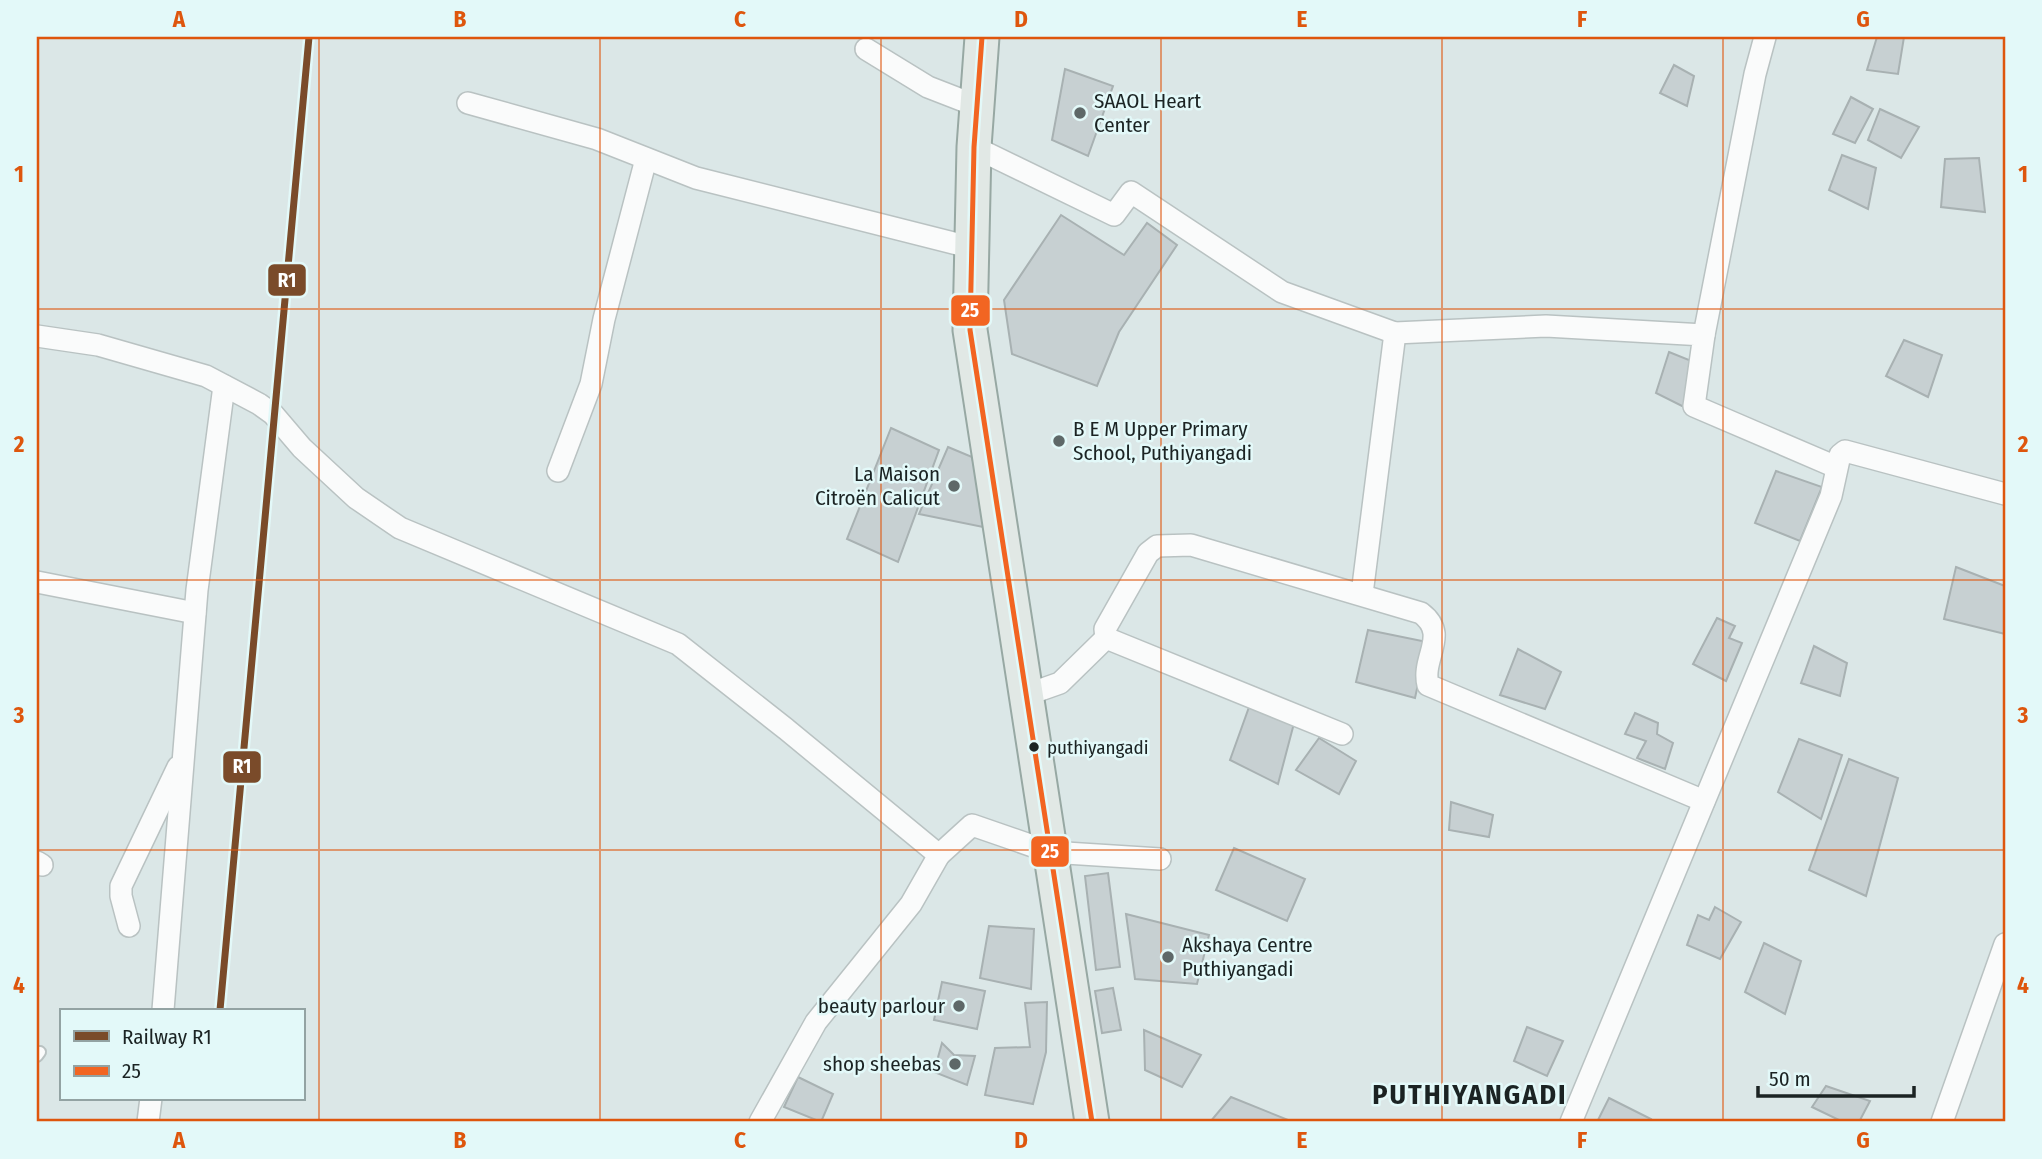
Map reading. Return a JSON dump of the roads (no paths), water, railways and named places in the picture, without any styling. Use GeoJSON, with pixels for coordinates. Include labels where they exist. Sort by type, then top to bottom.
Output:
{"type":"FeatureCollection","features":[{"type":"Feature","properties":{"kind":"main road"},"geometry":{"type":"LineString","coordinates":[[982,37],[974,147],[974,248],[970,330],[1092,1122]]}},
{"type":"Feature","properties":{"kind":"street"},"geometry":{"type":"LineString","coordinates":[[1765,37],[1752,88],[1704,335],[1694,406],[1836,467]]}},
{"type":"Feature","properties":{"kind":"street"},"geometry":{"type":"LineString","coordinates":[[866,49],[928,87],[977,107]]}},
{"type":"Feature","properties":{"kind":"street"},"geometry":{"type":"LineString","coordinates":[[468,103],[597,139],[696,178],[974,248]]}},
{"type":"Feature","properties":{"kind":"street"},"geometry":{"type":"LineString","coordinates":[[974,147],[1114,215],[1131,192],[1282,292],[1395,333],[1546,326],[1704,335]]}},
{"type":"Feature","properties":{"kind":"street"},"geometry":{"type":"LineString","coordinates":[[558,471],[591,384],[604,319],[646,159]]}},
{"type":"Feature","properties":{"kind":"street"},"geometry":{"type":"LineString","coordinates":[[1362,594],[1395,333]]}},
{"type":"Feature","properties":{"kind":"street"},"geometry":{"type":"LineString","coordinates":[[37,336],[98,345],[206,376],[273,415],[302,448],[356,498],[400,528],[678,644],[939,855]]}},
{"type":"Feature","properties":{"kind":"street"},"geometry":{"type":"LineString","coordinates":[[163,1009],[195,613],[225,386]]}},
{"type":"Feature","properties":{"kind":"street"},"geometry":{"type":"LineString","coordinates":[[1571,1122],[1831,496],[1840,454],[1845,451],[2005,494]]}},
{"type":"Feature","properties":{"kind":"street"},"geometry":{"type":"LineString","coordinates":[[1107,638],[1105,629],[1147,553],[1157,546],[1191,545],[1421,612],[1431,620],[1435,632],[1426,676],[1428,685],[1704,801]]}},
{"type":"Feature","properties":{"kind":"street"},"geometry":{"type":"LineString","coordinates":[[37,582],[195,613]]}},
{"type":"Feature","properties":{"kind":"street"},"geometry":{"type":"LineString","coordinates":[[1026,695],[1060,682],[1107,638]]}},
{"type":"Feature","properties":{"kind":"street"},"geometry":{"type":"LineString","coordinates":[[1107,638],[1342,734]]}},
{"type":"Feature","properties":{"kind":"street"},"geometry":{"type":"LineString","coordinates":[[129,926],[121,886],[184,756]]}},
{"type":"Feature","properties":{"kind":"street"},"geometry":{"type":"LineString","coordinates":[[760,1122],[816,1022],[911,904],[939,855],[972,825],[1050,852],[1160,859]]}},
{"type":"Feature","properties":{"kind":"street"},"geometry":{"type":"LineString","coordinates":[[1942,1122],[2005,944]]}},
{"type":"Feature","properties":{"kind":"street"},"geometry":{"type":"LineString","coordinates":[[148,1122],[151,1100]]}},
{"type":"Feature","properties":{"kind":"rail line","name":"R1"},"geometry":{"type":"LineString","coordinates":[[220,1009],[309,37]]}},
{"type":"Feature","properties":{"kind":"place","name":"SAAOL Heart Center"},"geometry":{"type":"Point","coordinates":[1080,113]}},
{"type":"Feature","properties":{"kind":"place","name":"B E M Upper Primary School, Puthiyangadi"},"geometry":{"type":"Point","coordinates":[1059,441]}},
{"type":"Feature","properties":{"kind":"place","name":"La Maison Citroën Calicut"},"geometry":{"type":"Point","coordinates":[954,486]}},
{"type":"Feature","properties":{"kind":"place","name":"puthiyangadi"},"geometry":{"type":"Point","coordinates":[1034,747]}},
{"type":"Feature","properties":{"kind":"place","name":"Akshaya Centre Puthiyangadi"},"geometry":{"type":"Point","coordinates":[1168,957]}},
{"type":"Feature","properties":{"kind":"place","name":"beauty parlour"},"geometry":{"type":"Point","coordinates":[959,1006]}},
{"type":"Feature","properties":{"kind":"place","name":"shop sheebas"},"geometry":{"type":"Point","coordinates":[955,1064]}},
{"type":"Feature","properties":{"kind":"district","name":"PUTHIYANGADI"},"geometry":{"type":"Point","coordinates":[1470,1094]}}]}
